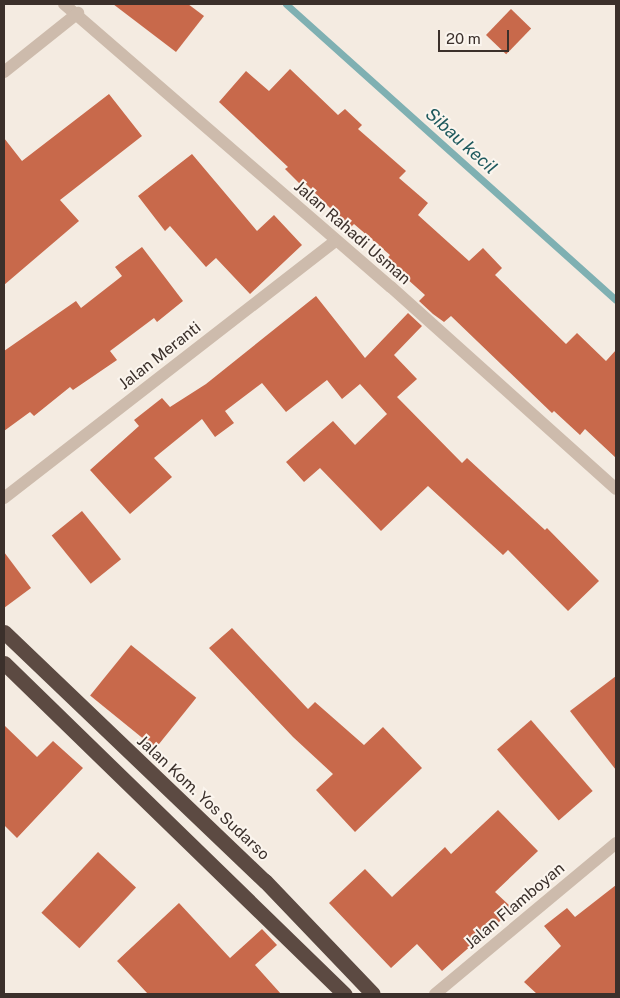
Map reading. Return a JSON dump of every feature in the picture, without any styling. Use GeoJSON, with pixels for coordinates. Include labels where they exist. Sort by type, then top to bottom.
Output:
{"type":"FeatureCollection","features":[{"type":"Feature","properties":{"kind":"highway","name":"Jalan Kom. Yos Sudarso"},"geometry":{"type":"LineString","coordinates":[[4,632],[265,880],[373,994]]}},
{"type":"Feature","properties":{"kind":"highway"},"geometry":{"type":"LineString","coordinates":[[4,663],[344,994]]}},
{"type":"Feature","properties":{"kind":"street","name":"Jalan Rahadi Usman"},"geometry":{"type":"LineString","coordinates":[[64,4],[78,14],[616,489]]}},
{"type":"Feature","properties":{"kind":"street"},"geometry":{"type":"LineString","coordinates":[[4,72],[78,14]]}},
{"type":"Feature","properties":{"kind":"street","name":"Jalan Meranti"},"geometry":{"type":"LineString","coordinates":[[4,498],[335,241]]}},
{"type":"Feature","properties":{"kind":"street","name":"Jalan Flamboyan"},"geometry":{"type":"LineString","coordinates":[[435,994],[616,843]]}},
{"type":"Feature","properties":{"kind":"building"},"geometry":{"type":"Polygon","coordinates":[[[113,4],[188,4],[204,16],[176,52],[113,4]]]}},
{"type":"Feature","properties":{"kind":"building"},"geometry":{"type":"Polygon","coordinates":[[[511,9],[531,28],[506,54],[486,35],[511,9]]]}},
{"type":"Feature","properties":{"kind":"building"},"geometry":{"type":"Polygon","coordinates":[[[290,69],[338,115],[345,109],[362,125],[358,129],[406,171],[399,178],[428,203],[418,215],[469,261],[483,248],[502,268],[495,275],[566,344],[577,333],[606,361],[616,350],[616,458],[585,429],[580,435],[554,411],[552,413],[451,316],[444,322],[433,314],[419,301],[425,295],[386,260],[390,255],[354,224],[350,228],[305,183],[302,186],[285,169],[288,167],[219,102],[246,71],[269,91],[290,69]]]}},
{"type":"Feature","properties":{"kind":"building"},"geometry":{"type":"Polygon","coordinates":[[[109,94],[142,136],[60,200],[79,221],[4,285],[4,138],[22,161],[109,94]]]}},
{"type":"Feature","properties":{"kind":"building"},"geometry":{"type":"Polygon","coordinates":[[[192,154],[257,231],[274,215],[302,245],[250,294],[216,258],[206,267],[170,226],[165,231],[138,196],[192,154]]]}},
{"type":"Feature","properties":{"kind":"building"},"geometry":{"type":"Polygon","coordinates":[[[142,247],[183,301],[157,322],[154,318],[110,351],[117,360],[73,390],[70,387],[34,416],[30,412],[4,431],[4,351],[76,301],[81,308],[122,276],[115,267],[142,247]]]}},
{"type":"Feature","properties":{"kind":"building"},"geometry":{"type":"Polygon","coordinates":[[[316,296],[365,358],[408,313],[422,326],[394,355],[417,379],[397,397],[462,463],[467,458],[545,530],[547,528],[599,581],[568,611],[508,550],[503,555],[428,486],[381,531],[320,468],[304,482],[286,462],[333,421],[355,445],[387,414],[360,384],[342,399],[327,380],[286,412],[262,383],[225,411],[234,423],[215,437],[202,419],[154,458],[172,477],[130,514],[90,470],[139,426],[134,420],[162,398],[170,407],[206,384],[316,296]]]}},
{"type":"Feature","properties":{"kind":"building"},"geometry":{"type":"Polygon","coordinates":[[[82,511],[121,559],[91,584],[52,536],[82,511]]]}},
{"type":"Feature","properties":{"kind":"building"},"geometry":{"type":"Polygon","coordinates":[[[4,552],[31,588],[4,608],[4,552]]]}},
{"type":"Feature","properties":{"kind":"building"},"geometry":{"type":"Polygon","coordinates":[[[232,628],[308,709],[315,702],[364,745],[383,727],[422,768],[355,832],[316,790],[333,774],[293,737],[209,648],[232,628]]]}},
{"type":"Feature","properties":{"kind":"building"},"geometry":{"type":"Polygon","coordinates":[[[131,645],[196,698],[155,748],[90,696],[131,645]]]}},
{"type":"Feature","properties":{"kind":"building"},"geometry":{"type":"Polygon","coordinates":[[[616,676],[616,770],[570,711],[616,676]]]}},
{"type":"Feature","properties":{"kind":"building"},"geometry":{"type":"Polygon","coordinates":[[[531,720],[593,791],[559,820],[497,750],[531,720]]]}},
{"type":"Feature","properties":{"kind":"building"},"geometry":{"type":"Polygon","coordinates":[[[4,725],[37,757],[53,741],[83,768],[17,838],[4,825],[4,725]]]}},
{"type":"Feature","properties":{"kind":"building"},"geometry":{"type":"Polygon","coordinates":[[[498,810],[538,851],[495,892],[512,908],[489,933],[488,931],[442,971],[417,944],[391,968],[329,903],[365,869],[392,897],[445,847],[451,854],[498,810]]]}},
{"type":"Feature","properties":{"kind":"building"},"geometry":{"type":"Polygon","coordinates":[[[98,852],[136,887],[79,948],[41,913],[98,852]]]}},
{"type":"Feature","properties":{"kind":"building"},"geometry":{"type":"Polygon","coordinates":[[[616,885],[616,994],[537,994],[524,982],[561,946],[544,926],[567,908],[575,917],[616,885]]]}},
{"type":"Feature","properties":{"kind":"building"},"geometry":{"type":"Polygon","coordinates":[[[179,903],[230,958],[262,929],[277,945],[255,965],[281,994],[148,994],[117,961],[179,903]]]}},
{"type":"Feature","properties":{"kind":"waterway","name":"Sibau kecil"},"geometry":{"type":"LineString","coordinates":[[286,4],[616,300]]}}]}
